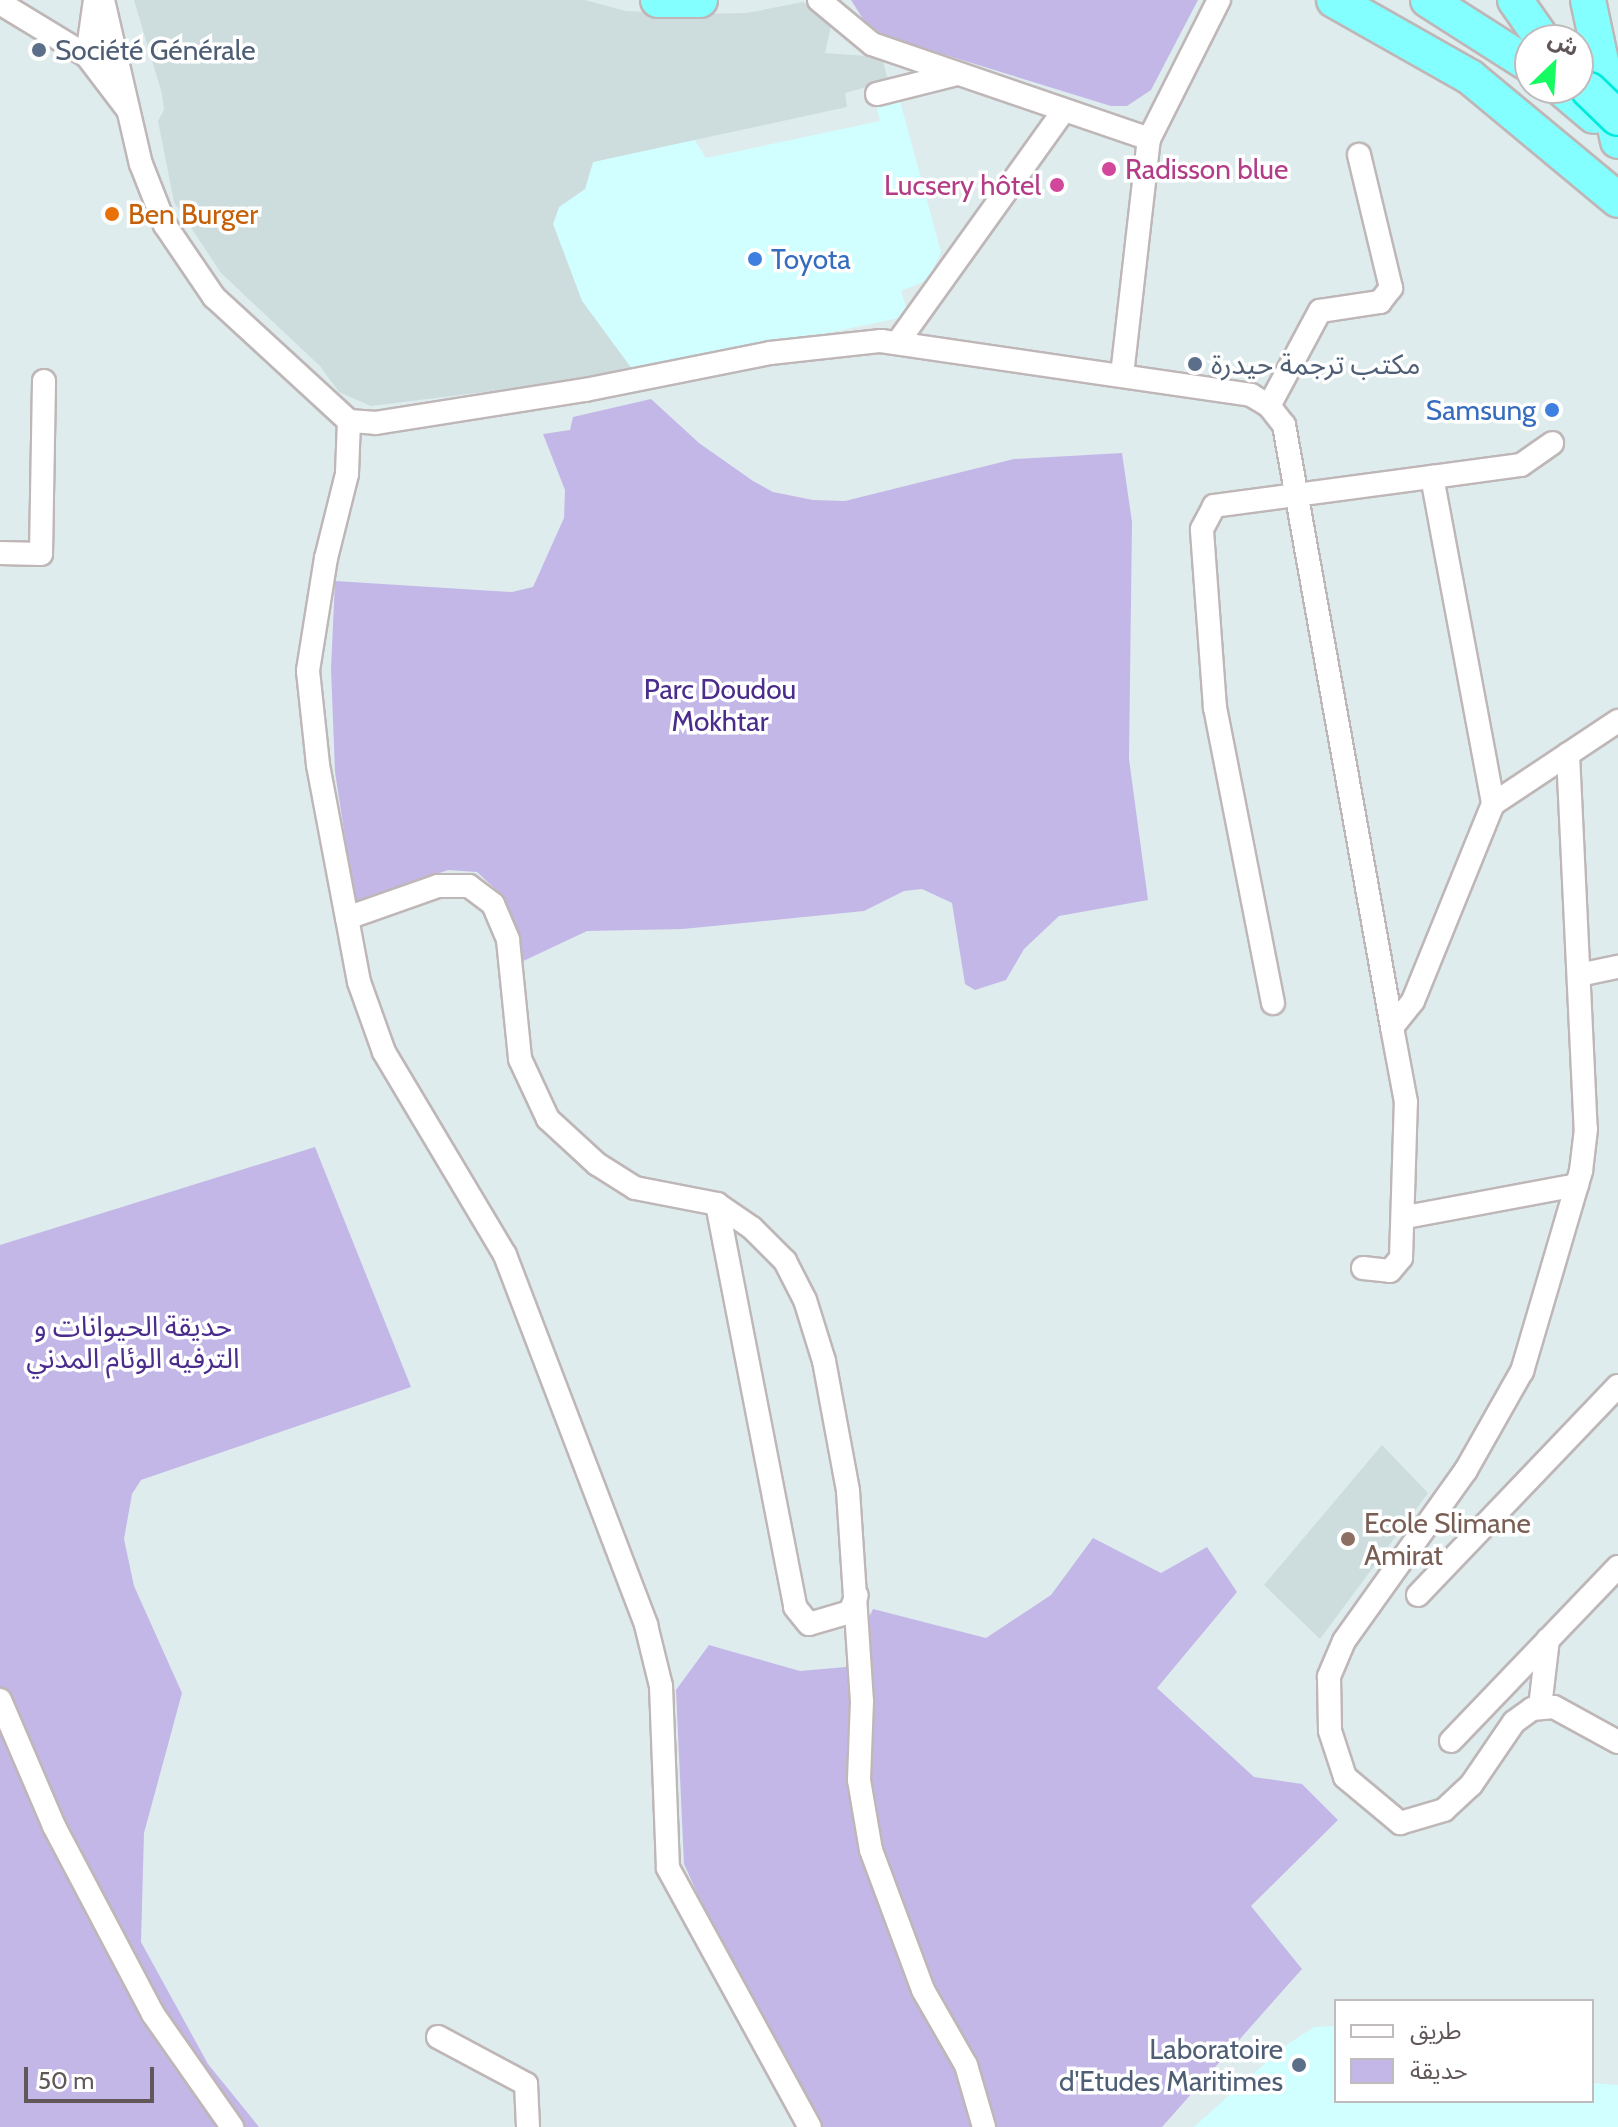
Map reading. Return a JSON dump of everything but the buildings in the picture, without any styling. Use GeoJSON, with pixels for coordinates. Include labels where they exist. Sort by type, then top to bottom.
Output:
{"type":"FeatureCollection","features":[{"type":"Feature","properties":{"kind":"highway"},"geometry":{"type":"LineString","coordinates":[[658,0],[700,0]]}},
{"type":"Feature","properties":{"kind":"highway"},"geometry":{"type":"LineString","coordinates":[[1334,0],[1470,77],[1614,196]]}},
{"type":"Feature","properties":{"kind":"highway"},"geometry":{"type":"LineString","coordinates":[[1428,0],[1514,55]]}},
{"type":"Feature","properties":{"kind":"highway"},"geometry":{"type":"LineString","coordinates":[[1515,0],[1532,24]]}},
{"type":"Feature","properties":{"kind":"highway"},"geometry":{"type":"LineString","coordinates":[[1579,0],[1603,54]]}},
{"type":"Feature","properties":{"kind":"highway"},"geometry":{"type":"LineString","coordinates":[[1588,0],[1603,54],[1597,110]]}},
{"type":"Feature","properties":{"kind":"street"},"geometry":{"type":"LineString","coordinates":[[87,56],[95,0]]}},
{"type":"Feature","properties":{"kind":"street"},"geometry":{"type":"LineString","coordinates":[[103,0],[141,164],[165,225],[190,268],[214,297],[349,421],[376,423],[543,397],[770,353],[898,342],[1251,395],[1269,406],[1284,425],[1406,1102],[1400,1163],[1406,1217],[1400,1264],[1390,1271],[1363,1268]]}},
{"type":"Feature","properties":{"kind":"street"},"geometry":{"type":"LineString","coordinates":[[819,0],[872,44],[1149,139]]}},
{"type":"Feature","properties":{"kind":"street"},"geometry":{"type":"LineString","coordinates":[[1122,375],[1149,139],[1219,0]]}},
{"type":"Feature","properties":{"kind":"street"},"geometry":{"type":"LineString","coordinates":[[5,9],[87,56],[131,114]]}},
{"type":"Feature","properties":{"kind":"street"},"geometry":{"type":"LineString","coordinates":[[877,94],[958,74]]}},
{"type":"Feature","properties":{"kind":"street"},"geometry":{"type":"LineString","coordinates":[[898,342],[1064,110]]}},
{"type":"Feature","properties":{"kind":"street"},"geometry":{"type":"LineString","coordinates":[[1269,406],[1320,311],[1380,302],[1391,288],[1359,155]]}},
{"type":"Feature","properties":{"kind":"street"},"geometry":{"type":"LineString","coordinates":[[0,553],[41,554],[44,381]]}},
{"type":"Feature","properties":{"kind":"street"},"geometry":{"type":"LineString","coordinates":[[349,421],[347,474],[326,558],[308,671],[318,765],[359,982],[384,1052],[505,1255],[646,1625],[661,1686],[668,1868],[810,2127]]}},
{"type":"Feature","properties":{"kind":"street"},"geometry":{"type":"LineString","coordinates":[[1273,1003],[1215,708],[1202,529],[1214,506],[1521,465],[1552,443]]}},
{"type":"Feature","properties":{"kind":"street"},"geometry":{"type":"LineString","coordinates":[[1392,1027],[1413,1001],[1493,804],[1432,477]]}},
{"type":"Feature","properties":{"kind":"street"},"geometry":{"type":"LineString","coordinates":[[1493,804],[1618,721]]}},
{"type":"Feature","properties":{"kind":"street"},"geometry":{"type":"LineString","coordinates":[[1568,754],[1586,1129],[1577,1185],[1522,1371],[1466,1470],[1358,1619],[1329,1677],[1330,1731],[1345,1777],[1400,1823],[1444,1810],[1471,1785],[1514,1722],[1540,1707],[1565,1712],[1618,1742]]}},
{"type":"Feature","properties":{"kind":"street"},"geometry":{"type":"LineString","coordinates":[[347,918],[438,886],[469,886],[493,904],[508,940],[520,1059],[548,1119],[597,1164],[635,1188],[717,1204],[752,1228],[785,1261],[805,1300],[838,1426],[857,1595],[859,1780],[871,1850],[923,1990],[966,2065],[984,2127]]}},
{"type":"Feature","properties":{"kind":"street"},"geometry":{"type":"LineString","coordinates":[[1579,975],[1618,967]]}},
{"type":"Feature","properties":{"kind":"street"},"geometry":{"type":"LineString","coordinates":[[1406,1217],[1577,1185]]}},
{"type":"Feature","properties":{"kind":"street"},"geometry":{"type":"LineString","coordinates":[[717,1204],[795,1607],[809,1624],[850,1612],[857,1595]]}},
{"type":"Feature","properties":{"kind":"street"},"geometry":{"type":"LineString","coordinates":[[1418,1595],[1618,1386]]}},
{"type":"Feature","properties":{"kind":"street"},"geometry":{"type":"LineString","coordinates":[[1451,1741],[1618,1567]]}},
{"type":"Feature","properties":{"kind":"street"},"geometry":{"type":"LineString","coordinates":[[1540,1707],[1548,1639]]}},
{"type":"Feature","properties":{"kind":"street"},"geometry":{"type":"LineString","coordinates":[[0,1700],[54,1826],[153,2014],[232,2127]]}},
{"type":"Feature","properties":{"kind":"street"},"geometry":{"type":"LineString","coordinates":[[438,2037],[526,2084],[528,2127]]}},
{"type":"Feature","properties":{"kind":"shaded area"},"geometry":{"type":"Polygon","coordinates":[[[134,0],[585,0],[626,11],[682,14],[747,13],[803,2],[832,21],[825,53],[882,57],[888,81],[845,93],[847,107],[593,162],[585,189],[559,207],[553,224],[582,301],[635,373],[371,406],[339,392],[320,366],[221,273],[174,202],[158,121],[164,110],[162,94],[134,0]]]}},
{"type":"Feature","properties":{"kind":"shaded area"},"geometry":{"type":"Polygon","coordinates":[[[900,101],[941,252],[928,280],[901,291],[909,316],[635,373],[582,301],[553,224],[559,207],[585,189],[593,162],[694,139],[706,158],[880,121],[877,108],[900,101]]]}},
{"type":"Feature","properties":{"kind":"shaded area","name":"Ecole Slimane Amirat"},"geometry":{"type":"Polygon","coordinates":[[[1382,1445],[1428,1493],[1320,1639],[1264,1585],[1382,1445]]]}},
{"type":"Feature","properties":{"kind":"shaded area","name":"Laboratoire d'Etudes Maritimes"},"geometry":{"type":"Polygon","coordinates":[[[1334,2026],[1334,2103],[1594,2103],[1594,2083],[1618,2085],[1618,2127],[1194,2127],[1282,2048],[1314,2027],[1334,2026]]]}},
{"type":"Feature","properties":{"kind":"green space"},"geometry":{"type":"Polygon","coordinates":[[[851,0],[1198,0],[1151,90],[1127,106],[1111,106],[884,36],[863,19],[851,0]]]}},
{"type":"Feature","properties":{"kind":"green space","name":"Parc Doudou Mokhtar"},"geometry":{"type":"Polygon","coordinates":[[[651,399],[699,443],[753,481],[773,492],[813,500],[845,501],[1014,459],[1122,453],[1132,522],[1129,759],[1148,900],[1059,916],[1024,949],[1006,980],[975,990],[965,984],[952,903],[922,889],[904,891],[864,911],[683,929],[587,931],[519,963],[503,896],[477,872],[448,870],[355,902],[335,772],[331,669],[335,581],[512,592],[533,587],[564,518],[565,490],[543,434],[570,430],[573,417],[651,399]]]}},
{"type":"Feature","properties":{"kind":"green space","name":"حديقة الحيوانات و الترفيه الوئام المدني"},"geometry":{"type":"Polygon","coordinates":[[[315,1147],[411,1387],[141,1480],[132,1494],[124,1539],[134,1586],[182,1693],[144,1833],[141,1942],[208,2064],[259,2127],[0,2127],[0,1245],[315,1147]]]}},
{"type":"Feature","properties":{"kind":"green space"},"geometry":{"type":"Polygon","coordinates":[[[1093,1538],[1161,1573],[1207,1547],[1237,1592],[1157,1688],[1254,1777],[1302,1784],[1338,1820],[1251,1906],[1302,1969],[1162,2127],[802,2127],[684,1864],[676,1690],[709,1645],[800,1671],[846,1667],[873,1609],[986,1638],[1051,1595],[1093,1538]]]}},
{"type":"Feature","properties":{"kind":"place","name":"Société Générale"},"geometry":{"type":"Point","coordinates":[39,50]}},
{"type":"Feature","properties":{"kind":"place","name":"Radisson blue"},"geometry":{"type":"Point","coordinates":[1109,169]}},
{"type":"Feature","properties":{"kind":"place","name":"Lucsery hôtel"},"geometry":{"type":"Point","coordinates":[1057,185]}},
{"type":"Feature","properties":{"kind":"place","name":"Ben Burger"},"geometry":{"type":"Point","coordinates":[112,214]}},
{"type":"Feature","properties":{"kind":"place","name":"Toyota"},"geometry":{"type":"Point","coordinates":[755,259]}},
{"type":"Feature","properties":{"kind":"place","name":"مكتب ترجمة حيدرة"},"geometry":{"type":"Point","coordinates":[1195,364]}},
{"type":"Feature","properties":{"kind":"place","name":"Samsung"},"geometry":{"type":"Point","coordinates":[1552,410]}},
{"type":"Feature","properties":{"kind":"place","name":"Ecole Slimane Amirat"},"geometry":{"type":"Point","coordinates":[1348,1539]}},
{"type":"Feature","properties":{"kind":"place","name":"Laboratoire d'Etudes Maritimes"},"geometry":{"type":"Point","coordinates":[1299,2065]}}]}
